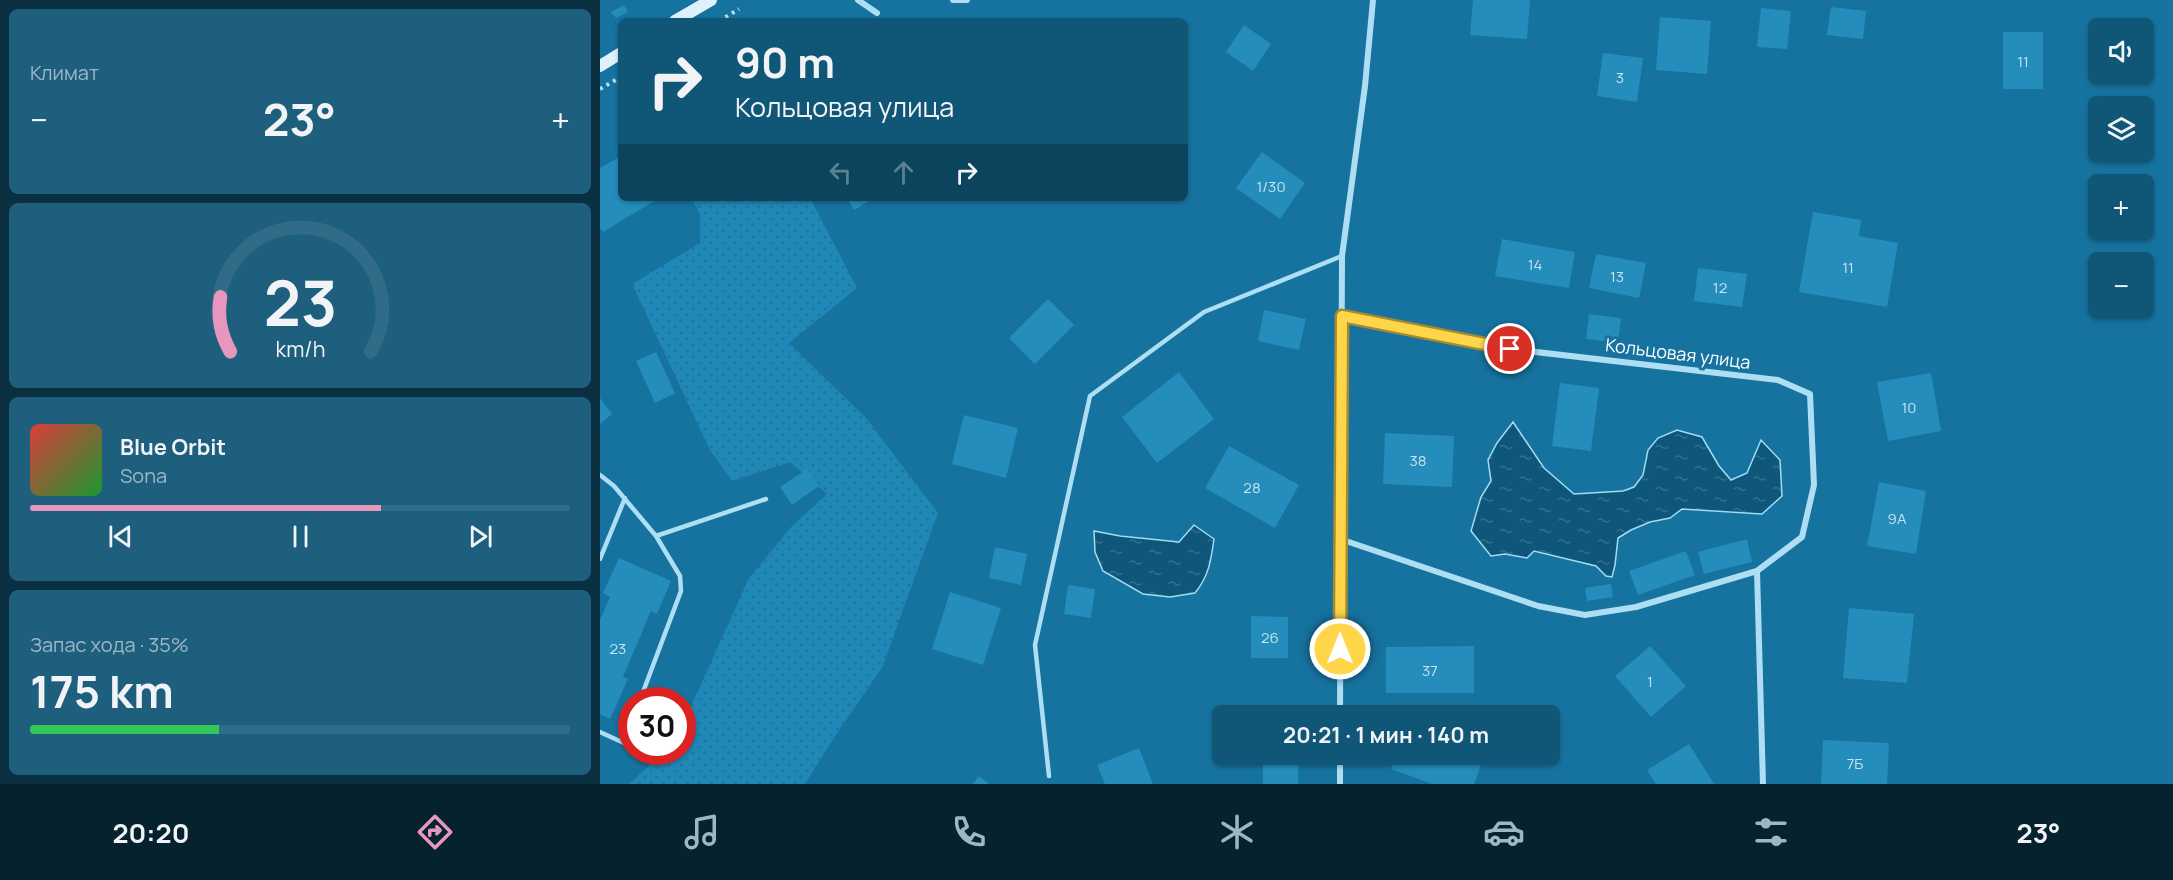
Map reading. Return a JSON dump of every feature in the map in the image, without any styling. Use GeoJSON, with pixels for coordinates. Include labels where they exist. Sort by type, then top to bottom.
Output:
{"type":"FeatureCollection","features":[{"type":"Feature","properties":{"kind":"main road"},"geometry":{"type":"LineString","coordinates":[[680,18],[711,0]]}},
{"type":"Feature","properties":{"kind":"main road"},"geometry":{"type":"LineString","coordinates":[[600,66],[618,55]]}},
{"type":"Feature","properties":{"kind":"street"},"geometry":{"type":"LineString","coordinates":[[858,0],[877,13]]}},
{"type":"Feature","properties":{"kind":"street"},"geometry":{"type":"LineString","coordinates":[[953,0],[967,0]]}},
{"type":"Feature","properties":{"kind":"street"},"geometry":{"type":"LineString","coordinates":[[1340,705],[1342,256],[1365,86],[1373,0]]}},
{"type":"Feature","properties":{"kind":"street","name":"Кольцовая улица"},"geometry":{"type":"LineString","coordinates":[[1340,539],[1538,606],[1585,615],[1636,607],[1757,571],[1802,537],[1814,485],[1810,394],[1778,380],[1510,349],[1342,316]]}},
{"type":"Feature","properties":{"kind":"street"},"geometry":{"type":"LineString","coordinates":[[1757,571],[1763,784]]}},
{"type":"Feature","properties":{"kind":"street"},"geometry":{"type":"LineString","coordinates":[[1340,765],[1340,784]]}},
{"type":"Feature","properties":{"kind":"lane"},"geometry":{"type":"LineString","coordinates":[[1049,776],[1035,645],[1090,396],[1204,312],[1342,256]]}},
{"type":"Feature","properties":{"kind":"lane"},"geometry":{"type":"LineString","coordinates":[[600,475],[614,486],[656,536],[680,576],[681,591],[645,687]]}},
{"type":"Feature","properties":{"kind":"lane"},"geometry":{"type":"LineString","coordinates":[[600,559],[625,498]]}},
{"type":"Feature","properties":{"kind":"lane"},"geometry":{"type":"LineString","coordinates":[[656,536],[766,499]]}},
{"type":"Feature","properties":{"kind":"lane"},"geometry":{"type":"LineString","coordinates":[[600,732],[618,740]]}},
{"type":"Feature","properties":{"kind":"path"},"geometry":{"type":"LineString","coordinates":[[724,18],[739,9]]}},
{"type":"Feature","properties":{"kind":"shaded area"},"geometry":{"type":"Polygon","coordinates":[[[693,201],[812,201],[857,288],[789,343],[867,419],[938,513],[882,668],[805,784],[629,784],[650,765],[696,765],[696,695],[749,578],[792,526],[827,494],[790,462],[732,481],[710,450],[632,284],[700,243],[700,215],[693,201]]]}},
{"type":"Feature","properties":{"kind":"water"},"geometry":{"type":"Polygon","coordinates":[[[1513,422],[1544,468],[1574,494],[1623,491],[1634,487],[1643,475],[1648,450],[1658,438],[1677,430],[1702,437],[1719,466],[1731,480],[1747,473],[1761,440],[1780,460],[1782,496],[1762,514],[1682,509],[1670,518],[1650,522],[1631,530],[1618,538],[1612,577],[1606,576],[1596,566],[1534,551],[1527,558],[1505,554],[1491,556],[1471,531],[1481,497],[1491,481],[1488,460],[1497,443],[1513,422]]]}},
{"type":"Feature","properties":{"kind":"water"},"geometry":{"type":"Polygon","coordinates":[[[1194,525],[1214,539],[1206,574],[1195,593],[1170,597],[1143,594],[1103,571],[1095,552],[1094,531],[1179,542],[1194,525]]]}},
{"type":"Feature","properties":{"kind":"building"},"geometry":{"type":"Polygon","coordinates":[[[1473,0],[1530,0],[1527,39],[1470,35],[1473,0]]]}},
{"type":"Feature","properties":{"kind":"building"},"geometry":{"type":"Polygon","coordinates":[[[624,5],[628,12],[616,18],[611,12],[624,5]]]}},
{"type":"Feature","properties":{"kind":"building"},"geometry":{"type":"Polygon","coordinates":[[[1831,7],[1866,11],[1863,39],[1827,35],[1831,7]]]}},
{"type":"Feature","properties":{"kind":"building"},"geometry":{"type":"Polygon","coordinates":[[[1761,8],[1791,11],[1787,49],[1757,47],[1761,8]]]}},
{"type":"Feature","properties":{"kind":"building"},"geometry":{"type":"Polygon","coordinates":[[[1660,17],[1711,21],[1707,74],[1656,70],[1660,17]]]}},
{"type":"Feature","properties":{"kind":"building"},"geometry":{"type":"Polygon","coordinates":[[[1244,25],[1271,44],[1253,71],[1226,52],[1244,25]]]}},
{"type":"Feature","properties":{"kind":"building"},"geometry":{"type":"Polygon","coordinates":[[[2003,32],[2043,32],[2043,89],[2003,89],[2003,32]]]}},
{"type":"Feature","properties":{"kind":"building"},"geometry":{"type":"Polygon","coordinates":[[[1603,53],[1643,58],[1637,102],[1597,96],[1603,53]]]}},
{"type":"Feature","properties":{"kind":"building"},"geometry":{"type":"Polygon","coordinates":[[[1262,152],[1305,183],[1280,219],[1236,188],[1262,152]]]}},
{"type":"Feature","properties":{"kind":"building"},"geometry":{"type":"Polygon","coordinates":[[[618,158],[618,201],[654,201],[603,232],[600,228],[600,168],[618,158]]]}},
{"type":"Feature","properties":{"kind":"building"},"geometry":{"type":"Polygon","coordinates":[[[849,201],[869,201],[854,210],[849,201]]]}},
{"type":"Feature","properties":{"kind":"building"},"geometry":{"type":"Polygon","coordinates":[[[1813,212],[1861,220],[1859,236],[1898,243],[1887,307],[1799,292],[1813,212]]]}},
{"type":"Feature","properties":{"kind":"building"},"geometry":{"type":"Polygon","coordinates":[[[1502,239],[1575,252],[1569,288],[1495,276],[1502,239]]]}},
{"type":"Feature","properties":{"kind":"building"},"geometry":{"type":"Polygon","coordinates":[[[1596,254],[1646,263],[1639,298],[1589,288],[1596,254]]]}},
{"type":"Feature","properties":{"kind":"building"},"geometry":{"type":"Polygon","coordinates":[[[1698,268],[1747,274],[1742,307],[1694,301],[1698,268]]]}},
{"type":"Feature","properties":{"kind":"building"},"geometry":{"type":"Polygon","coordinates":[[[1048,299],[1074,325],[1035,364],[1009,338],[1048,299]]]}},
{"type":"Feature","properties":{"kind":"building"},"geometry":{"type":"Polygon","coordinates":[[[1264,310],[1306,319],[1299,350],[1258,341],[1264,310]]]}},
{"type":"Feature","properties":{"kind":"building"},"geometry":{"type":"Polygon","coordinates":[[[1589,314],[1621,318],[1618,343],[1586,339],[1589,314]]]}},
{"type":"Feature","properties":{"kind":"building"},"geometry":{"type":"Polygon","coordinates":[[[656,352],[675,393],[655,403],[636,361],[656,352]]]}},
{"type":"Feature","properties":{"kind":"building"},"geometry":{"type":"Polygon","coordinates":[[[1179,372],[1214,419],[1157,463],[1122,417],[1179,372]]]}},
{"type":"Feature","properties":{"kind":"building"},"geometry":{"type":"Polygon","coordinates":[[[1931,373],[1941,431],[1888,441],[1877,382],[1931,373]]]}},
{"type":"Feature","properties":{"kind":"building"},"geometry":{"type":"Polygon","coordinates":[[[1560,383],[1599,388],[1591,451],[1552,446],[1560,383]]]}},
{"type":"Feature","properties":{"kind":"building"},"geometry":{"type":"Polygon","coordinates":[[[600,398],[612,414],[600,424],[600,398]]]}},
{"type":"Feature","properties":{"kind":"building"},"geometry":{"type":"Polygon","coordinates":[[[964,415],[1018,428],[1006,478],[952,464],[964,415]]]}},
{"type":"Feature","properties":{"kind":"building"},"geometry":{"type":"Polygon","coordinates":[[[1385,433],[1454,436],[1452,487],[1383,484],[1385,433]]]}},
{"type":"Feature","properties":{"kind":"building"},"geometry":{"type":"Polygon","coordinates":[[[1229,446],[1299,485],[1275,528],[1205,488],[1229,446]]]}},
{"type":"Feature","properties":{"kind":"building"},"geometry":{"type":"Polygon","coordinates":[[[807,469],[819,486],[792,505],[780,487],[807,469]]]}},
{"type":"Feature","properties":{"kind":"building"},"geometry":{"type":"Polygon","coordinates":[[[1879,482],[1926,491],[1916,554],[1867,546],[1879,482]]]}},
{"type":"Feature","properties":{"kind":"building"},"geometry":{"type":"Polygon","coordinates":[[[1747,539],[1752,562],[1704,574],[1698,552],[1747,539]]]}},
{"type":"Feature","properties":{"kind":"building"},"geometry":{"type":"Polygon","coordinates":[[[995,547],[1027,554],[1021,585],[989,578],[995,547]]]}},
{"type":"Feature","properties":{"kind":"building"},"geometry":{"type":"Polygon","coordinates":[[[1686,551],[1695,575],[1638,595],[1629,571],[1686,551]]]}},
{"type":"Feature","properties":{"kind":"building"},"geometry":{"type":"Polygon","coordinates":[[[619,558],[671,581],[657,614],[651,611],[623,677],[628,679],[624,687],[618,687],[618,701],[610,719],[600,714],[600,620],[610,597],[603,593],[619,558]]]}},
{"type":"Feature","properties":{"kind":"building"},"geometry":{"type":"Polygon","coordinates":[[[1611,584],[1613,597],[1587,601],[1585,588],[1611,584]]]}},
{"type":"Feature","properties":{"kind":"building"},"geometry":{"type":"Polygon","coordinates":[[[1068,585],[1095,589],[1091,618],[1064,614],[1068,585]]]}},
{"type":"Feature","properties":{"kind":"building"},"geometry":{"type":"Polygon","coordinates":[[[950,592],[1001,608],[983,665],[932,649],[950,592]]]}},
{"type":"Feature","properties":{"kind":"building"},"geometry":{"type":"Polygon","coordinates":[[[1849,608],[1914,614],[1907,683],[1843,678],[1849,608]]]}},
{"type":"Feature","properties":{"kind":"building"},"geometry":{"type":"Polygon","coordinates":[[[1251,616],[1288,617],[1288,658],[1251,658],[1251,616]]]}},
{"type":"Feature","properties":{"kind":"building"},"geometry":{"type":"Polygon","coordinates":[[[1474,646],[1474,693],[1386,693],[1386,647],[1474,646]]]}},
{"type":"Feature","properties":{"kind":"building"},"geometry":{"type":"Polygon","coordinates":[[[1650,646],[1686,686],[1651,717],[1615,676],[1650,646]]]}},
{"type":"Feature","properties":{"kind":"building"},"geometry":{"type":"Polygon","coordinates":[[[1823,740],[1889,743],[1887,784],[1821,784],[1823,740]]]}},
{"type":"Feature","properties":{"kind":"building"},"geometry":{"type":"Polygon","coordinates":[[[1689,744],[1714,784],[1656,784],[1647,770],[1689,744]]]}},
{"type":"Feature","properties":{"kind":"building"},"geometry":{"type":"Polygon","coordinates":[[[1139,748],[1153,784],[1105,784],[1097,765],[1139,748]]]}},
{"type":"Feature","properties":{"kind":"building"},"geometry":{"type":"Polygon","coordinates":[[[1263,765],[1299,765],[1298,784],[1263,784],[1263,765]]]}},
{"type":"Feature","properties":{"kind":"building"},"geometry":{"type":"Polygon","coordinates":[[[1392,765],[1481,765],[1474,784],[1432,784],[1391,769],[1392,765]]]}},
{"type":"Feature","properties":{"kind":"building"},"geometry":{"type":"Polygon","coordinates":[[[979,776],[989,784],[973,784],[979,776]]]}},
{"type":"Feature","properties":{"kind":"route"},"geometry":{"type":"LineString","coordinates":[[1340,649],[1342,316],[1510,349]]}}]}
